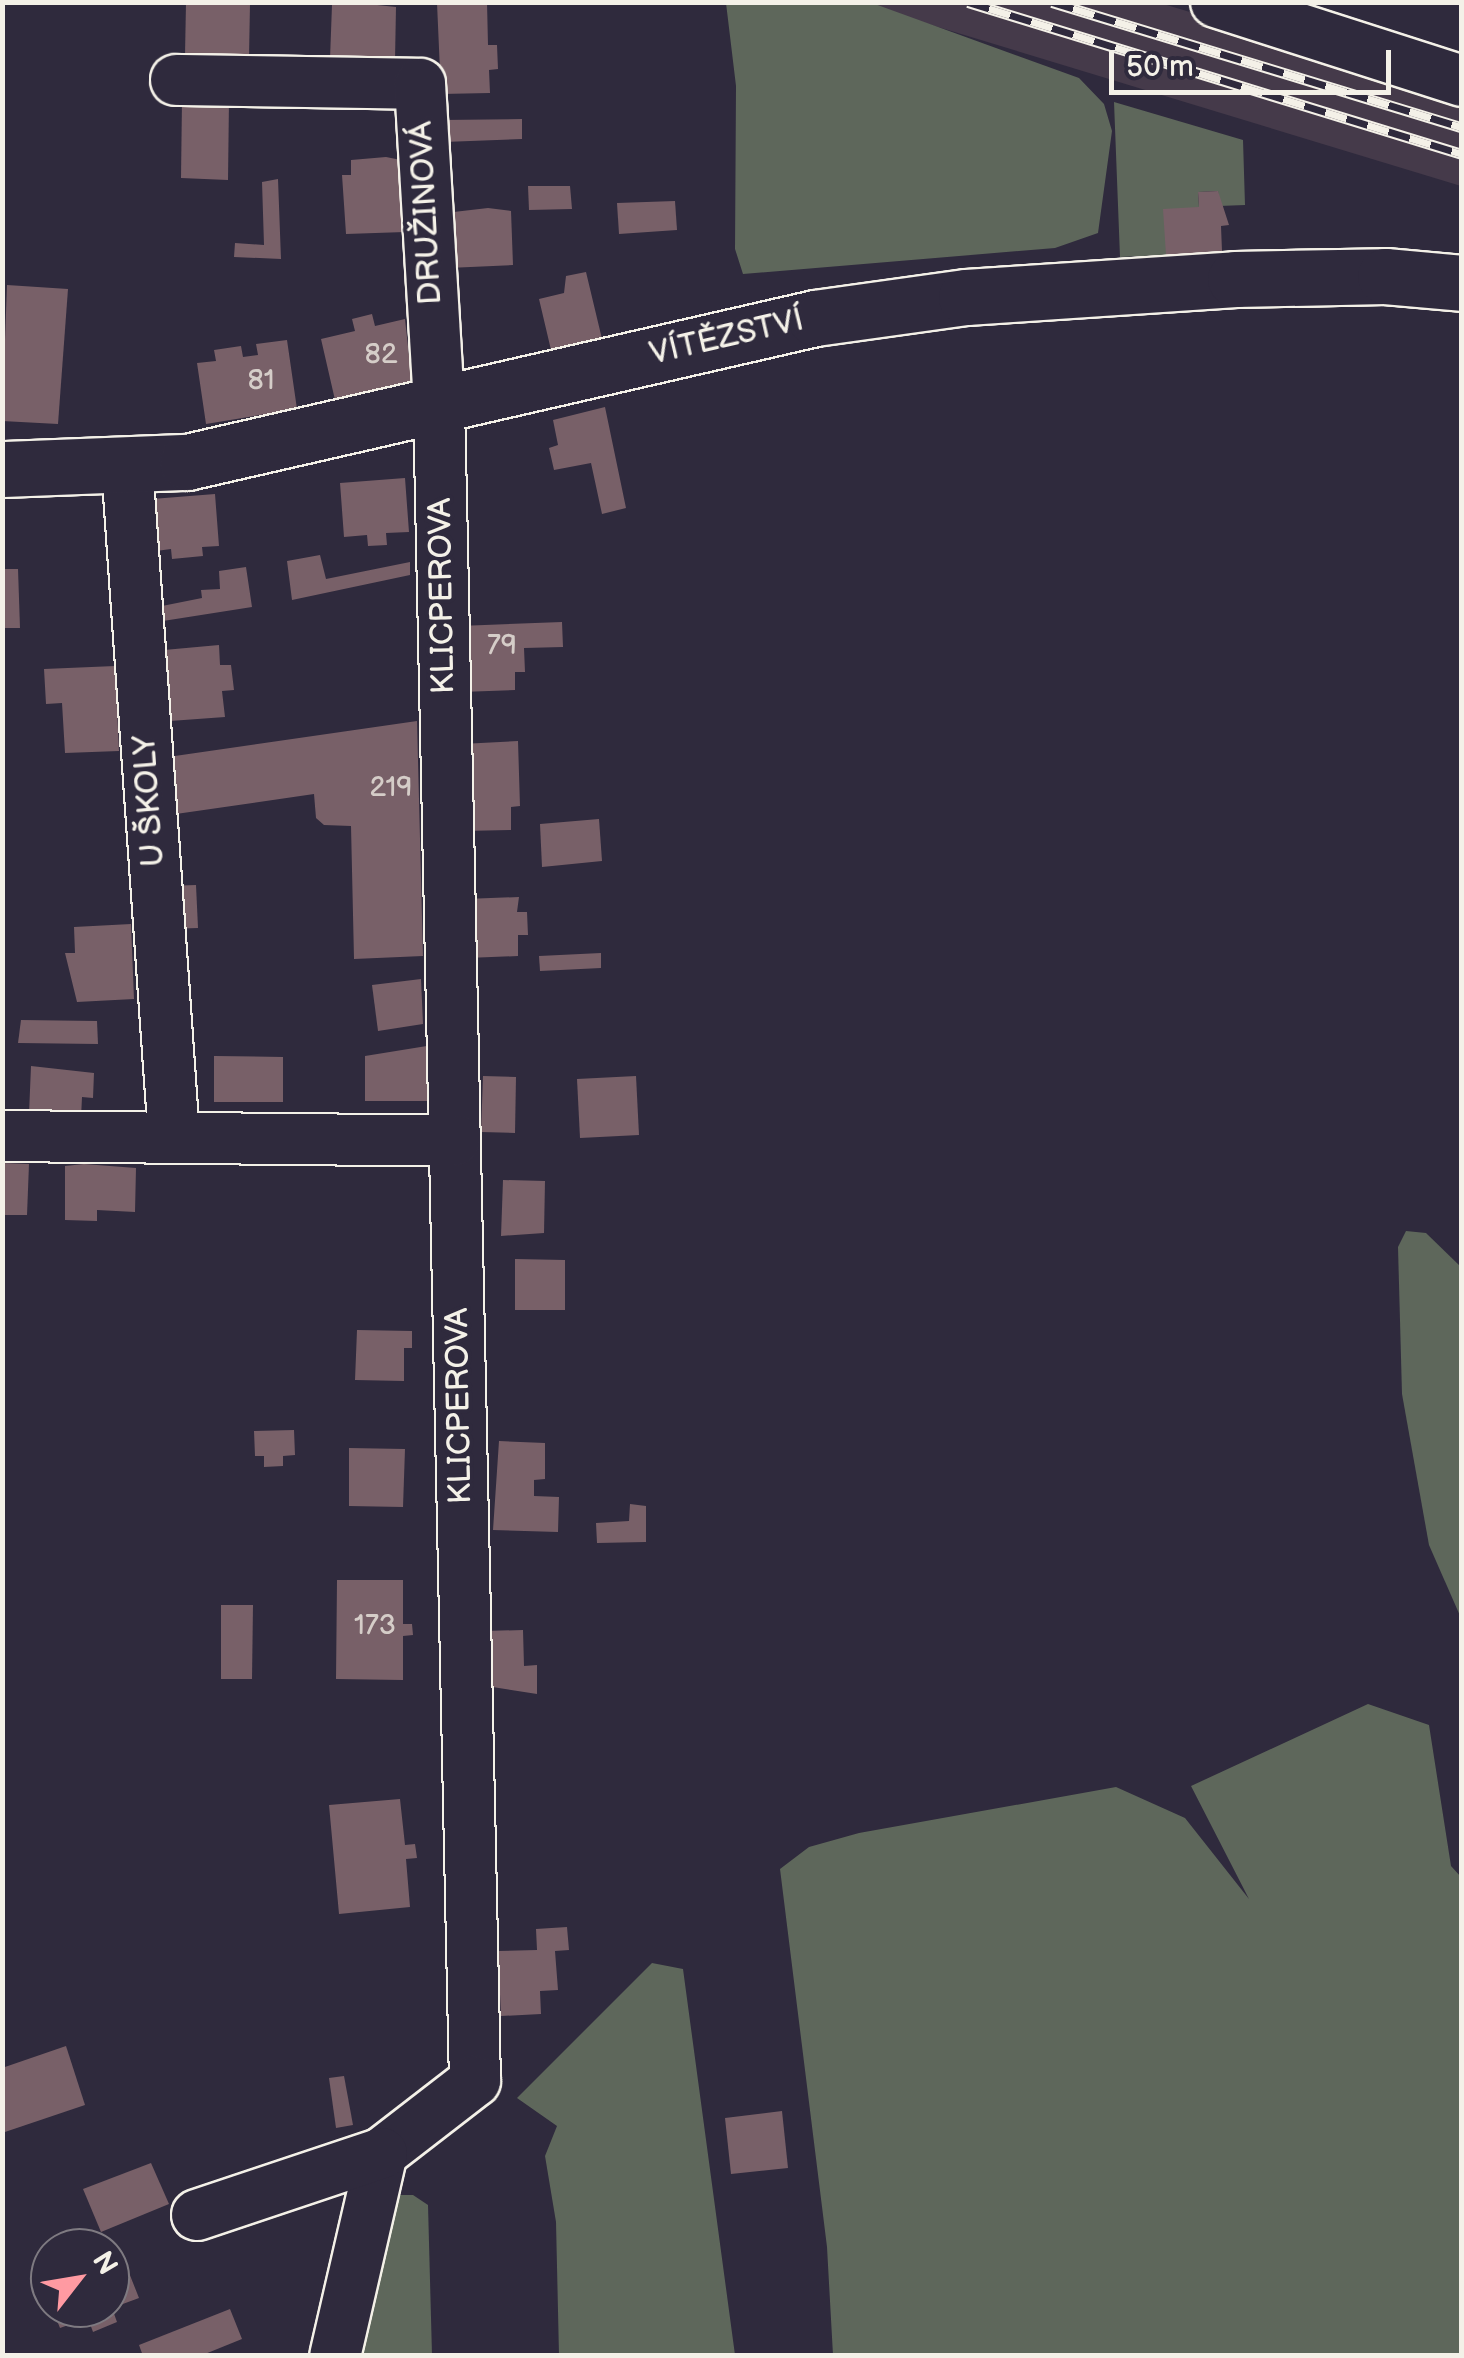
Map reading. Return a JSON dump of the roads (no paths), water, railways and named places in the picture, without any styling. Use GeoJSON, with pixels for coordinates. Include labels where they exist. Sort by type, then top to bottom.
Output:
{"type":"FeatureCollection","features":[{"type":"Feature","properties":{"kind":"main road","name":"VÍTĚZSTVÍ"},"geometry":{"type":"LineString","coordinates":[[2,469],[187,462],[814,318],[966,297],[1235,279],[1385,276],[1462,282]]}},
{"type":"Feature","properties":{"kind":"street"},"geometry":{"type":"LineString","coordinates":[[1216,2],[1462,80]]}},
{"type":"Feature","properties":{"kind":"street","name":"DRUŽINOVÁ"},"geometry":{"type":"LineString","coordinates":[[176,80],[420,84],[438,406]]}},
{"type":"Feature","properties":{"kind":"street","name":"KLICPEROVA"},"geometry":{"type":"LineString","coordinates":[[382,2153],[475,2080],[438,406]]}},
{"type":"Feature","properties":{"kind":"street","name":"U ŠKOLY"},"geometry":{"type":"LineString","coordinates":[[126,464],[174,1137]]}},
{"type":"Feature","properties":{"kind":"street"},"geometry":{"type":"LineString","coordinates":[[2,1136],[455,1142]]}},
{"type":"Feature","properties":{"kind":"street"},"geometry":{"type":"LineString","coordinates":[[197,2215],[382,2153]]}},
{"type":"Feature","properties":{"kind":"street"},"geometry":{"type":"LineString","coordinates":[[336,2356],[382,2153]]}},
{"type":"Feature","properties":{"kind":"railway"},"geometry":{"type":"LineString","coordinates":[[968,2],[1462,154]]}},
{"type":"Feature","properties":{"kind":"railway"},"geometry":{"type":"LineString","coordinates":[[1052,2],[1462,127]]}}]}
